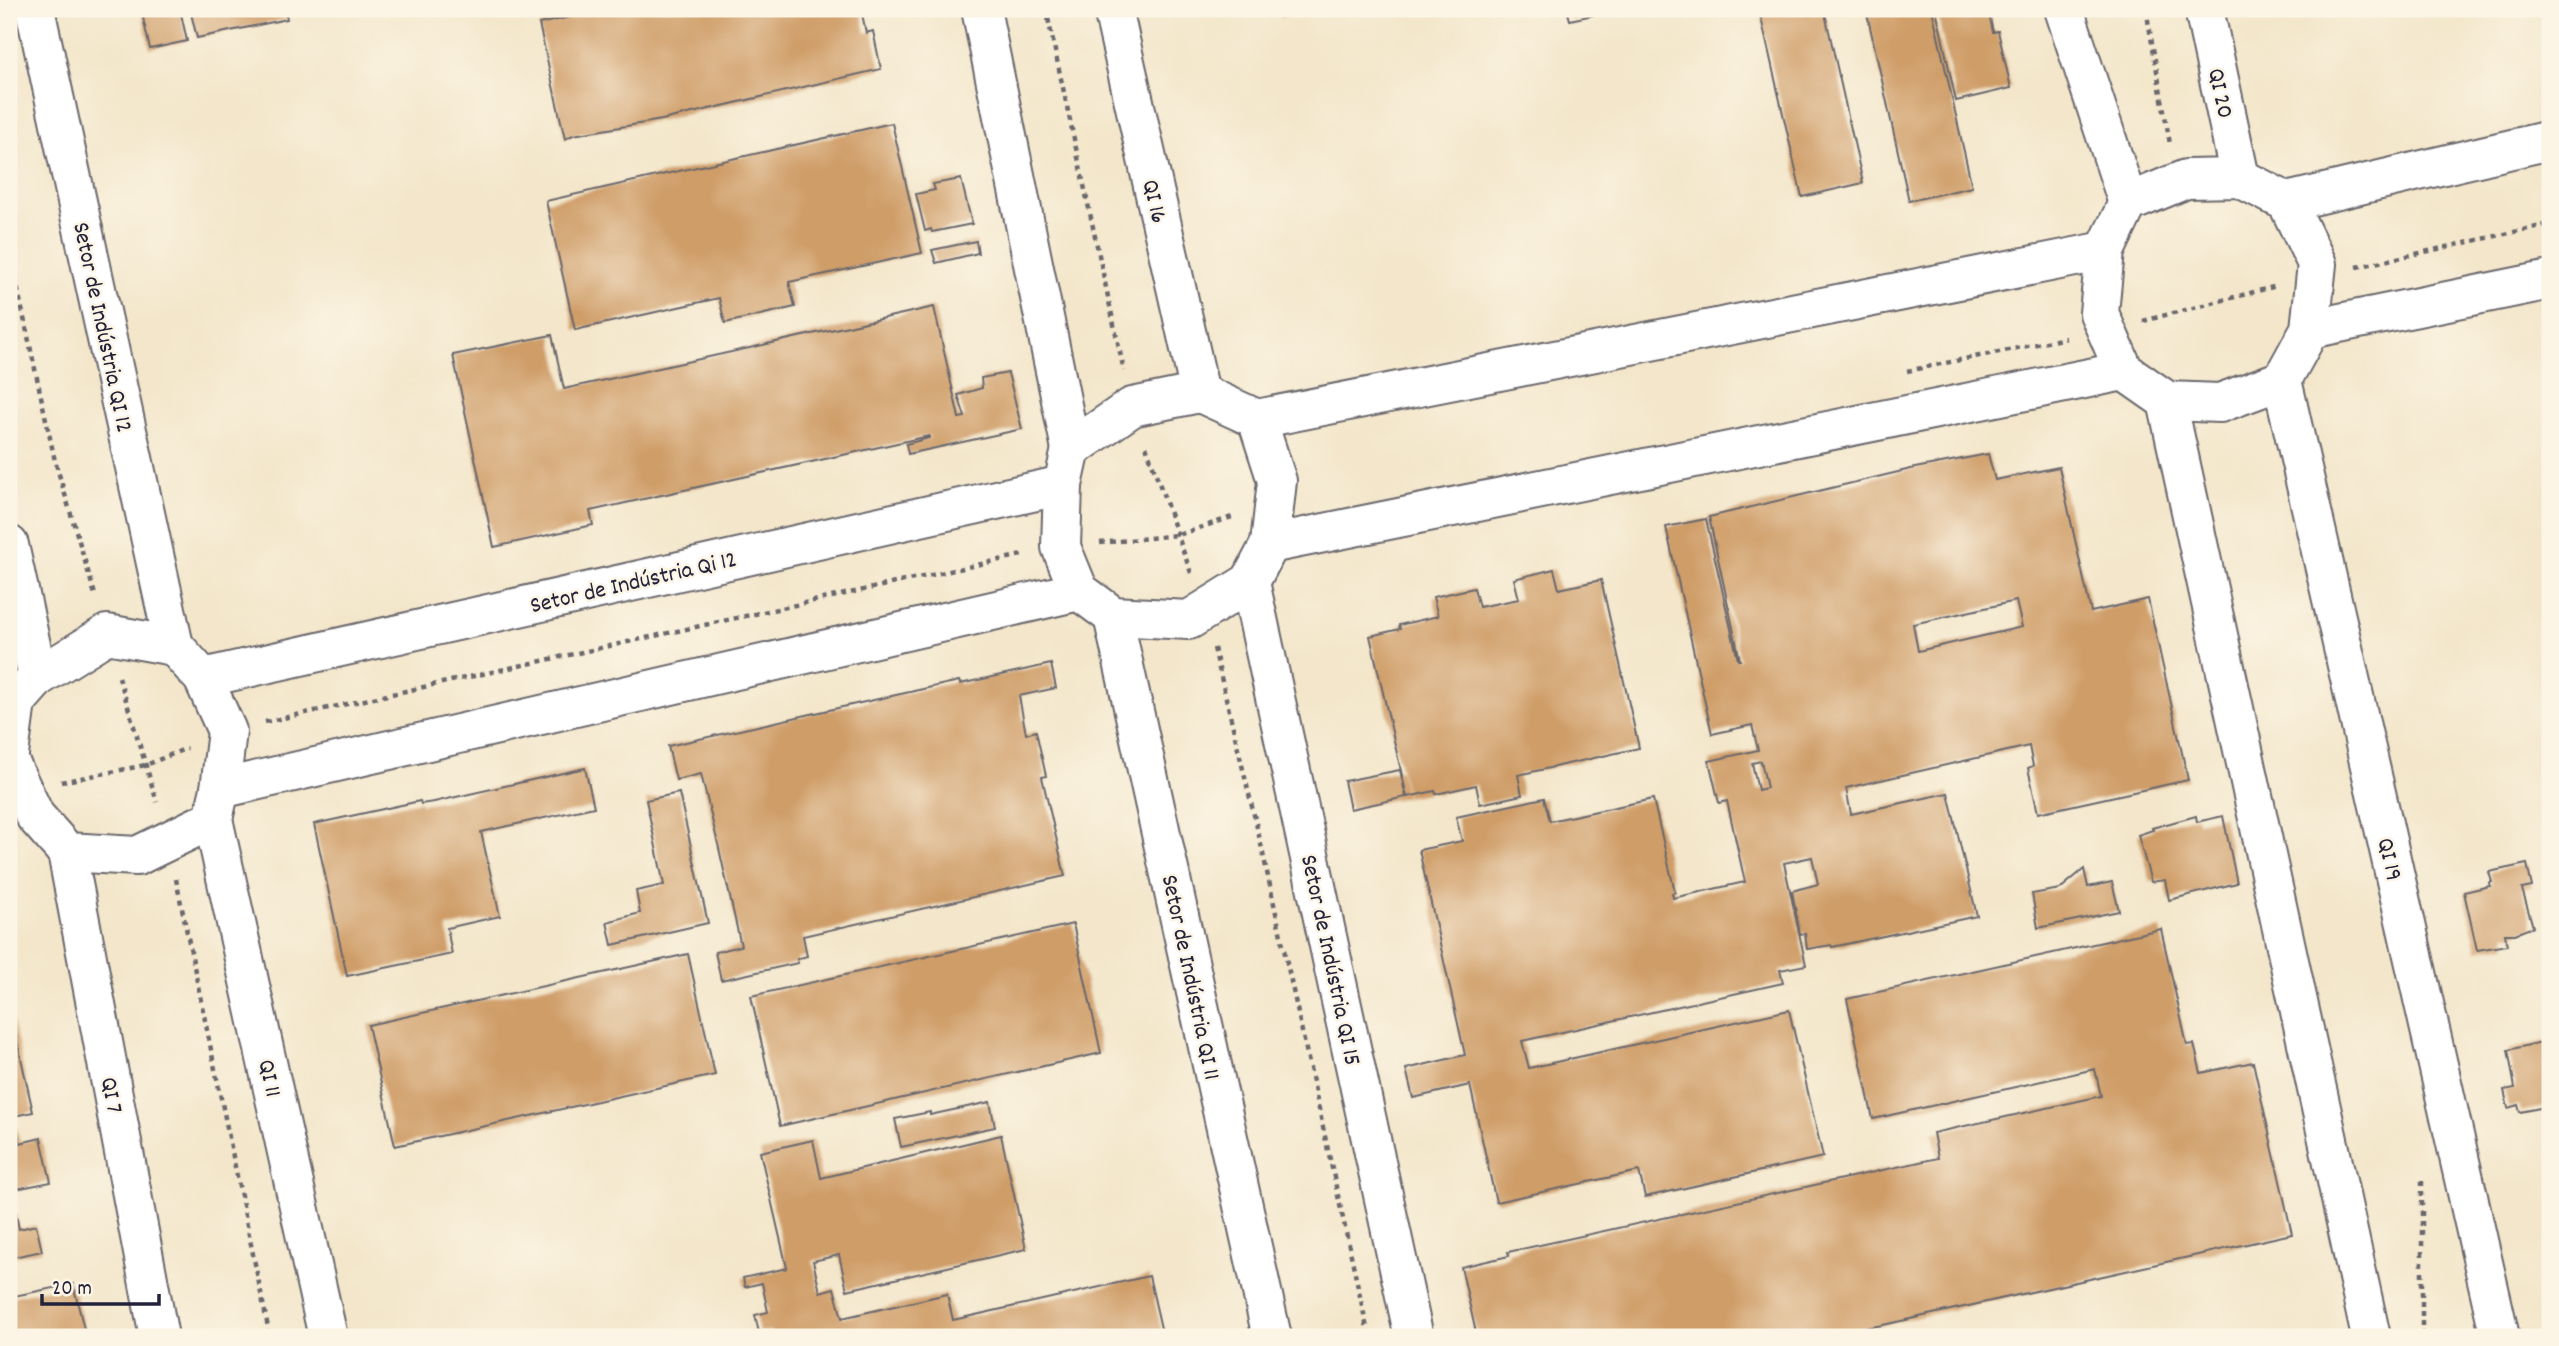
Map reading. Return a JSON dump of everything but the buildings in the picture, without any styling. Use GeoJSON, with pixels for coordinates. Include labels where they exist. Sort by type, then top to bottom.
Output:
{"type":"FeatureCollection","features":[{"type":"Feature","properties":{"kind":"street","name":"Setor de Indústria QI 12"},"geometry":{"type":"LineString","coordinates":[[34,9],[174,646]]}},
{"type":"Feature","properties":{"kind":"street"},"geometry":{"type":"LineString","coordinates":[[981,9],[1067,467],[1061,547],[1079,591],[1113,617],[1189,620],[1250,582],[1270,544],[1277,481],[1257,419]]}},
{"type":"Feature","properties":{"kind":"street","name":"QI 16"},"geometry":{"type":"LineString","coordinates":[[1113,9],[1200,393]]}},
{"type":"Feature","properties":{"kind":"street"},"geometry":{"type":"LineString","coordinates":[[2064,9],[2128,203]]}},
{"type":"Feature","properties":{"kind":"street","name":"QI 20"},"geometry":{"type":"LineString","coordinates":[[2204,9],[2239,178]]}},
{"type":"Feature","properties":{"kind":"street"},"geometry":{"type":"LineString","coordinates":[[2287,202],[2550,140]]}},
{"type":"Feature","properties":{"kind":"street"},"geometry":{"type":"LineString","coordinates":[[2239,178],[2287,202],[2317,264],[2310,329],[2282,380],[2220,403],[2167,401],[2124,371],[2099,313],[2105,251],[2128,203],[2176,183],[2186,179],[2239,178]]}},
{"type":"Feature","properties":{"kind":"street"},"geometry":{"type":"LineString","coordinates":[[1067,467],[1132,407],[1200,393],[1257,419],[2105,251]]}},
{"type":"Feature","properties":{"kind":"street"},"geometry":{"type":"LineString","coordinates":[[2310,329],[2550,280]]}},
{"type":"Feature","properties":{"kind":"street"},"geometry":{"type":"LineString","coordinates":[[1270,544],[2124,371]]}},
{"type":"Feature","properties":{"kind":"street","name":"QI 19"},"geometry":{"type":"LineString","coordinates":[[2282,380],[2500,1337]]}},
{"type":"Feature","properties":{"kind":"street"},"geometry":{"type":"LineString","coordinates":[[2167,401],[2371,1337]]}},
{"type":"Feature","properties":{"kind":"street","name":"Setor de Indústria Qi 12"},"geometry":{"type":"LineString","coordinates":[[203,678],[1067,467]]}},
{"type":"Feature","properties":{"kind":"street"},"geometry":{"type":"LineString","coordinates":[[9,545],[21,694],[9,754]]}},
{"type":"Feature","properties":{"kind":"street","name":"Setor de Indústria QI 15"},"geometry":{"type":"LineString","coordinates":[[1250,582],[1414,1337]]}},
{"type":"Feature","properties":{"kind":"street"},"geometry":{"type":"LineString","coordinates":[[9,761],[22,819],[67,852],[137,856],[168,841],[217,804],[1079,591]]}},
{"type":"Feature","properties":{"kind":"street","name":"Setor de Indústria QI 11"},"geometry":{"type":"LineString","coordinates":[[1113,617],[1272,1337]]}},
{"type":"Feature","properties":{"kind":"street"},"geometry":{"type":"LineString","coordinates":[[21,694],[107,634],[174,646]]}},
{"type":"Feature","properties":{"kind":"street","name":"QI 11"},"geometry":{"type":"LineString","coordinates":[[174,646],[203,678],[227,731],[217,804],[328,1337]]}},
{"type":"Feature","properties":{"kind":"street","name":"QI 7"},"geometry":{"type":"LineString","coordinates":[[67,852],[159,1337]]}},
{"type":"Feature","properties":{"kind":"path"},"geometry":{"type":"LineString","coordinates":[[1046,9],[1132,407],[1205,610],[1260,840],[1369,1337]]}},
{"type":"Feature","properties":{"kind":"path"},"geometry":{"type":"LineString","coordinates":[[2146,9],[2176,183]]}},
{"type":"Feature","properties":{"kind":"path"},"geometry":{"type":"LineString","coordinates":[[9,250],[55,461],[168,841],[270,1337]]}}]}
